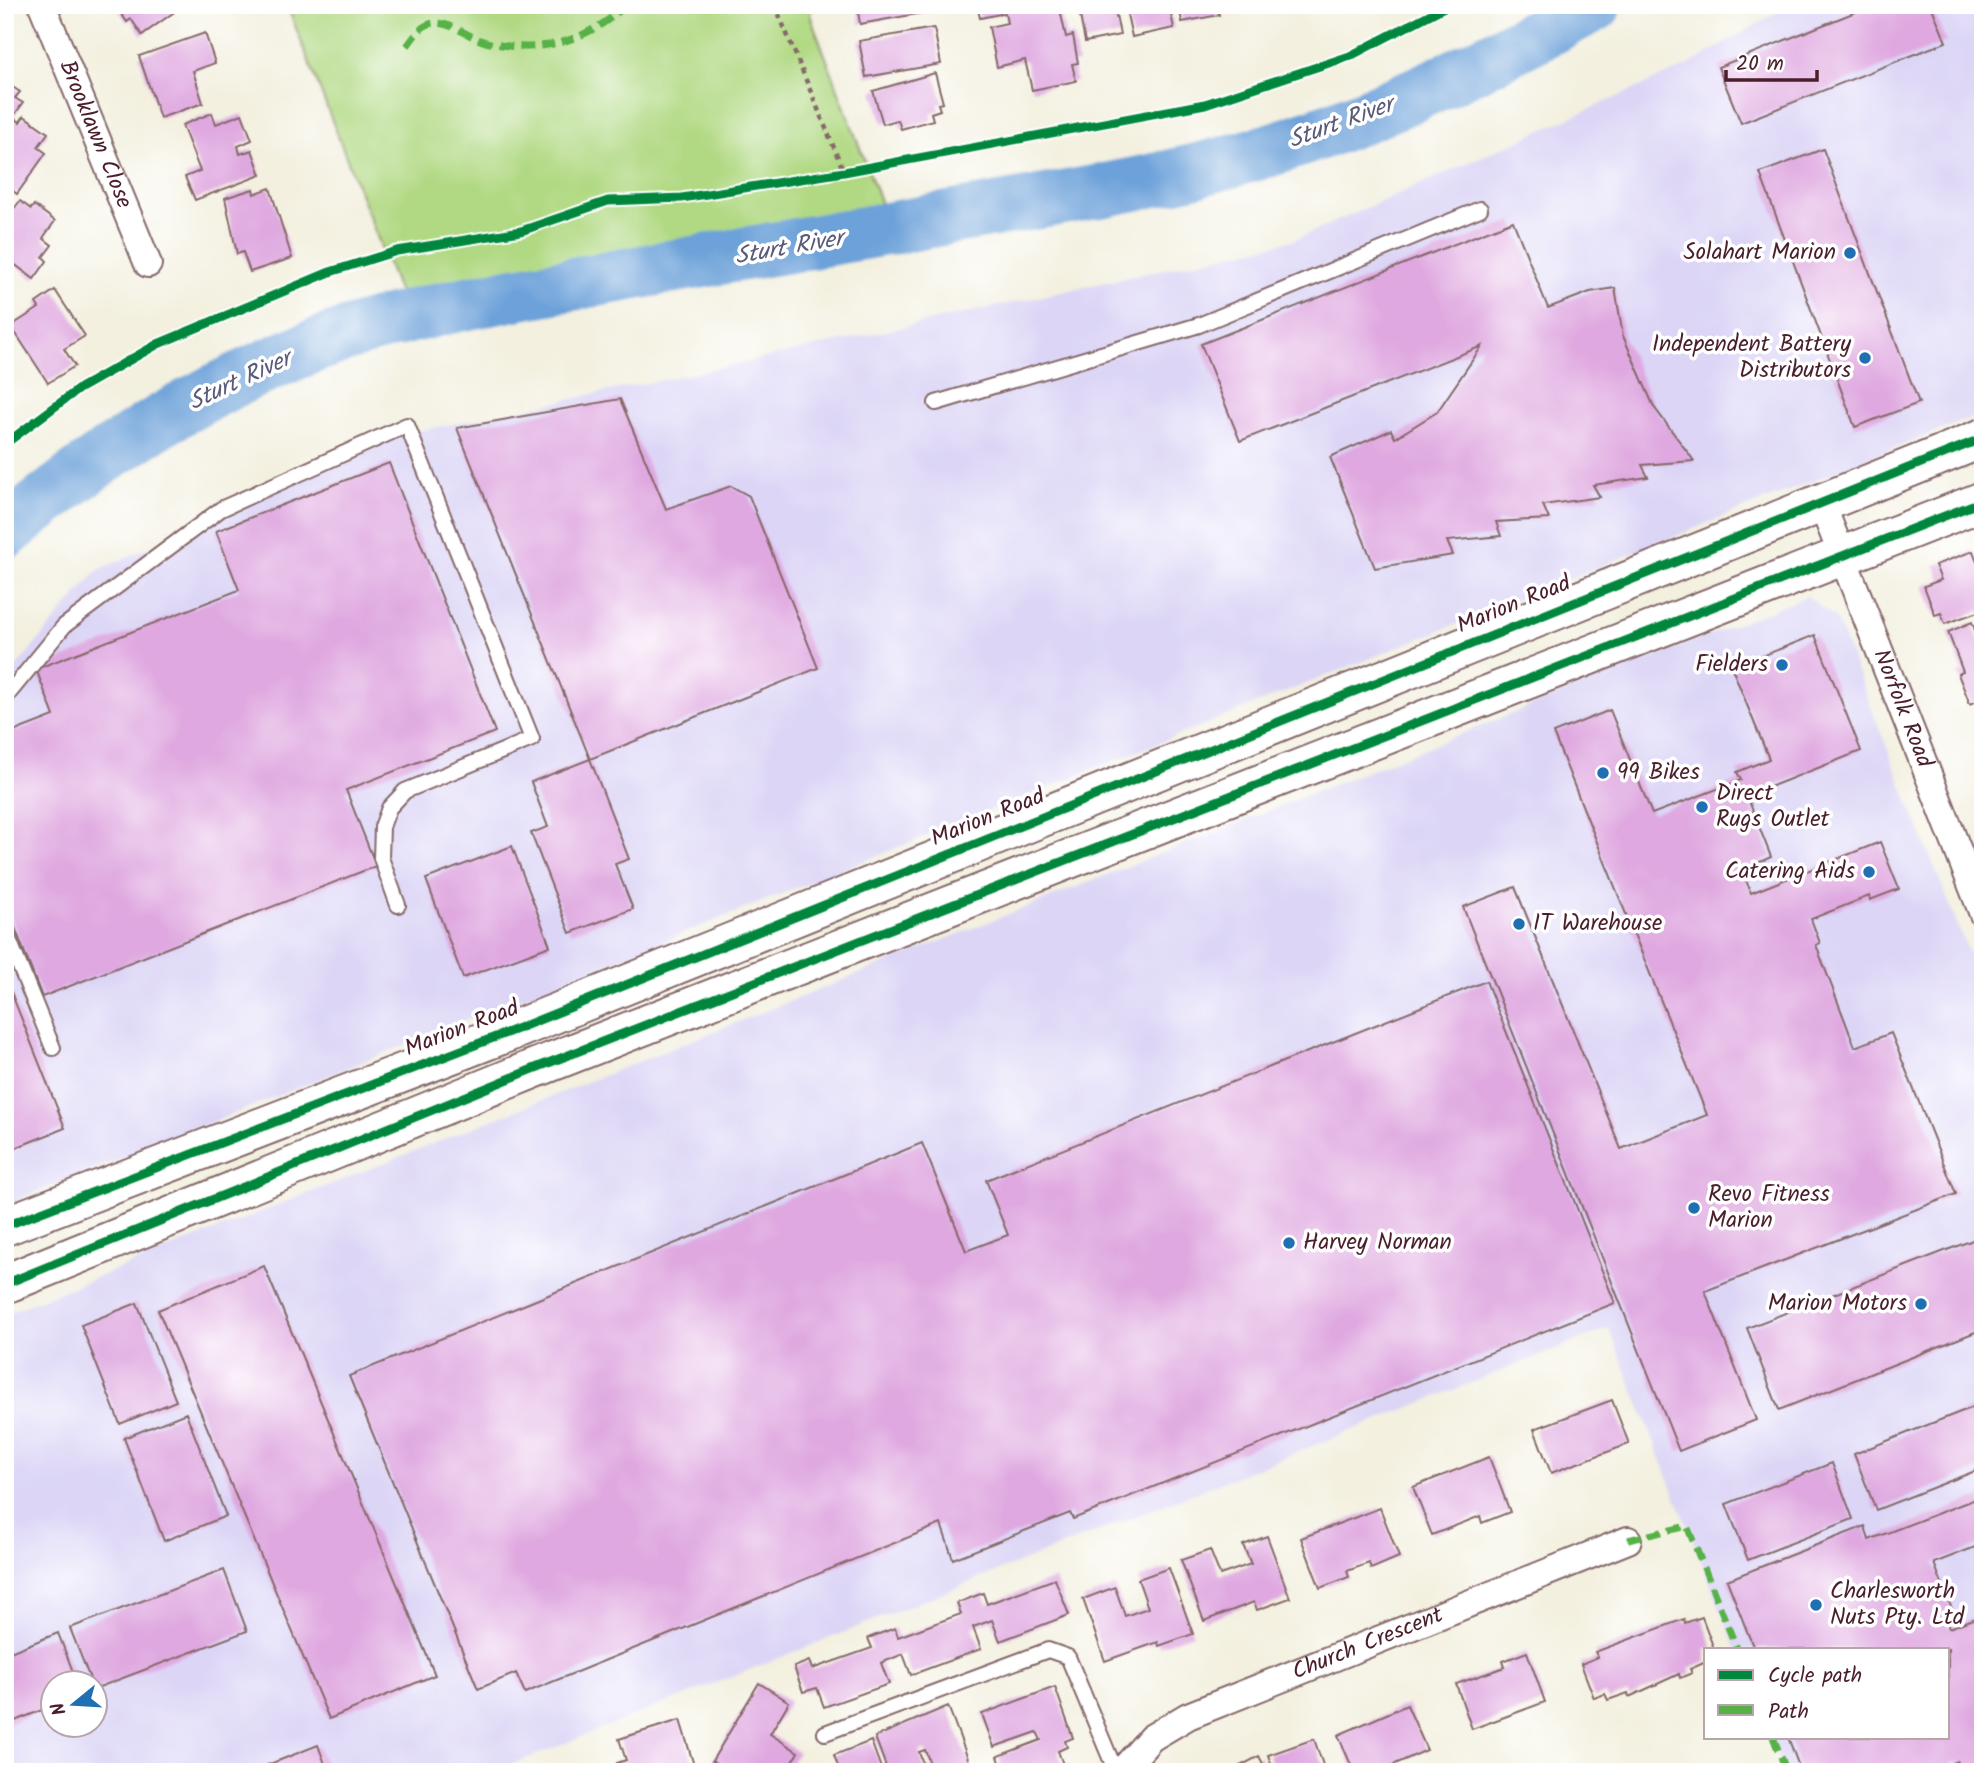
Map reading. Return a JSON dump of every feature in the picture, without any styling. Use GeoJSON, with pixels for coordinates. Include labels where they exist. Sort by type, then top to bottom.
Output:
{"type":"FeatureCollection","features":[{"type":"Feature","properties":{"kind":"main road","name":"Marion Road"},"geometry":{"type":"LineString","coordinates":[[5,1226],[519,1028],[1983,438]]}},
{"type":"Feature","properties":{"kind":"main road"},"geometry":{"type":"LineString","coordinates":[[5,1284],[533,1069],[1983,502]]}},
{"type":"Feature","properties":{"kind":"street","name":"Brooklawn Close"},"geometry":{"type":"LineString","coordinates":[[42,5],[148,264]]}},
{"type":"Feature","properties":{"kind":"street","name":"Norfolk Road"},"geometry":{"type":"LineString","coordinates":[[1821,502],[1840,557],[1983,914]]}},
{"type":"Feature","properties":{"kind":"street","name":"Church Crescent"},"geometry":{"type":"LineString","coordinates":[[1121,1772],[1151,1738],[1188,1716],[1628,1540]]}},
{"type":"Feature","properties":{"kind":"lane"},"geometry":{"type":"LineString","coordinates":[[936,403],[1199,325],[1480,209]]}},
{"type":"Feature","properties":{"kind":"lane"},"geometry":{"type":"LineString","coordinates":[[5,698],[64,626],[221,509],[407,425],[532,739],[405,791],[389,808],[382,827],[381,858],[398,905]]}},
{"type":"Feature","properties":{"kind":"lane"},"geometry":{"type":"LineString","coordinates":[[5,930],[53,1048]]}},
{"type":"Feature","properties":{"kind":"lane"},"geometry":{"type":"LineString","coordinates":[[825,1733],[1048,1650],[1068,1657],[1116,1772]]}},
{"type":"Feature","properties":{"kind":"path"},"geometry":{"type":"LineString","coordinates":[[775,5],[844,172]]}},
{"type":"Feature","properties":{"kind":"path"},"geometry":{"type":"LineString","coordinates":[[831,174],[858,169]]}},
{"type":"Feature","properties":{"kind":"shaded area"},"geometry":{"type":"Polygon","coordinates":[[[1789,5],[1983,5],[1983,413],[5,1205],[5,680],[98,570],[400,435],[742,363],[1294,240],[1687,66],[1789,5]]]}},
{"type":"Feature","properties":{"kind":"shaded area"},"geometry":{"type":"Polygon","coordinates":[[[1807,596],[1836,619],[1983,989],[1983,1772],[1784,1772],[1770,1738],[1950,1738],[1950,1648],[1736,1648],[1609,1328],[493,1772],[5,1772],[5,1314],[1807,596]]]}},
{"type":"Feature","properties":{"kind":"green space"},"geometry":{"type":"Polygon","coordinates":[[[287,5],[812,5],[810,15],[884,212],[403,303],[287,5]]]}},
{"type":"Feature","properties":{"kind":"building"},"geometry":{"type":"Polygon","coordinates":[[[115,5],[174,5],[177,10],[142,35],[131,19],[127,22],[115,5]]]}},
{"type":"Feature","properties":{"kind":"building"},"geometry":{"type":"Polygon","coordinates":[[[857,5],[926,5],[928,12],[860,24],[857,5]]]}},
{"type":"Feature","properties":{"kind":"building"},"geometry":{"type":"Polygon","coordinates":[[[977,5],[1059,5],[1066,37],[1073,35],[1078,63],[1072,64],[1076,81],[1032,90],[1025,60],[997,67],[989,27],[1007,23],[1005,13],[980,18],[977,5]]]}},
{"type":"Feature","properties":{"kind":"building"},"geometry":{"type":"Polygon","coordinates":[[[1078,5],[1114,5],[1120,35],[1085,42],[1078,5]]]}},
{"type":"Feature","properties":{"kind":"building"},"geometry":{"type":"Polygon","coordinates":[[[1125,5],[1169,5],[1174,28],[1132,37],[1125,5]]]}},
{"type":"Feature","properties":{"kind":"building"},"geometry":{"type":"Polygon","coordinates":[[[1179,5],[1217,5],[1219,15],[1182,22],[1179,5]]]}},
{"type":"Feature","properties":{"kind":"building"},"geometry":{"type":"Polygon","coordinates":[[[1873,5],[1931,5],[1946,42],[1741,123],[1718,67],[1873,5]]]}},
{"type":"Feature","properties":{"kind":"building"},"geometry":{"type":"Polygon","coordinates":[[[934,28],[941,64],[866,77],[859,41],[934,28]]]}},
{"type":"Feature","properties":{"kind":"building"},"geometry":{"type":"Polygon","coordinates":[[[205,33],[215,63],[193,71],[203,103],[160,118],[139,56],[205,33]]]}},
{"type":"Feature","properties":{"kind":"building"},"geometry":{"type":"Polygon","coordinates":[[[935,73],[943,103],[938,104],[940,110],[931,113],[933,120],[901,129],[898,120],[883,124],[873,91],[935,73]]]}},
{"type":"Feature","properties":{"kind":"building"},"geometry":{"type":"Polygon","coordinates":[[[5,82],[20,92],[15,98],[23,103],[13,117],[20,122],[24,116],[48,133],[38,147],[46,153],[17,194],[5,185],[5,82]]]}},
{"type":"Feature","properties":{"kind":"building"},"geometry":{"type":"Polygon","coordinates":[[[212,113],[216,124],[242,114],[252,140],[238,146],[240,154],[252,150],[261,175],[195,200],[185,177],[200,171],[182,125],[212,113]]]}},
{"type":"Feature","properties":{"kind":"building"},"geometry":{"type":"Polygon","coordinates":[[[1823,149],[1919,403],[1855,427],[1760,173],[1823,149]]]}},
{"type":"Feature","properties":{"kind":"building"},"geometry":{"type":"Polygon","coordinates":[[[270,188],[292,258],[250,272],[243,252],[237,254],[225,198],[253,189],[254,194],[270,188]]]}},
{"type":"Feature","properties":{"kind":"building"},"geometry":{"type":"Polygon","coordinates":[[[20,201],[31,209],[34,205],[55,221],[43,238],[52,245],[43,257],[47,261],[34,279],[5,257],[5,220],[20,201]]]}},
{"type":"Feature","properties":{"kind":"building"},"geometry":{"type":"Polygon","coordinates":[[[1513,221],[1548,308],[1590,292],[1615,288],[1623,336],[1654,407],[1694,461],[1642,465],[1648,477],[1593,485],[1600,497],[1543,505],[1549,519],[1496,522],[1501,536],[1447,541],[1453,555],[1375,568],[1330,457],[1391,430],[1395,438],[1437,412],[1482,346],[1240,441],[1201,344],[1513,221]]]}},
{"type":"Feature","properties":{"kind":"building"},"geometry":{"type":"Polygon","coordinates":[[[55,290],[85,336],[64,349],[75,366],[48,383],[11,326],[39,308],[36,303],[55,290]]]}},
{"type":"Feature","properties":{"kind":"building"},"geometry":{"type":"Polygon","coordinates":[[[620,399],[666,509],[731,486],[749,496],[818,668],[590,759],[457,428],[620,399]]]}},
{"type":"Feature","properties":{"kind":"building"},"geometry":{"type":"Polygon","coordinates":[[[389,463],[495,732],[346,790],[376,866],[42,997],[5,902],[5,735],[54,716],[36,669],[239,590],[216,531],[389,463]]]}},
{"type":"Feature","properties":{"kind":"building"},"geometry":{"type":"Polygon","coordinates":[[[1973,551],[1983,577],[1983,610],[1945,624],[1941,613],[1935,615],[1924,586],[1941,580],[1935,565],[1973,551]]]}},
{"type":"Feature","properties":{"kind":"building"},"geometry":{"type":"Polygon","coordinates":[[[1972,622],[1983,651],[1983,699],[1970,704],[1958,674],[1963,672],[1948,632],[1972,622]]]}},
{"type":"Feature","properties":{"kind":"building"},"geometry":{"type":"Polygon","coordinates":[[[1815,635],[1861,751],[1747,796],[1771,857],[1742,870],[1751,893],[1880,842],[1899,889],[1870,900],[1869,896],[1811,919],[1820,943],[1816,945],[1855,1047],[1891,1033],[1956,1194],[1705,1291],[1756,1420],[1679,1451],[1463,907],[1515,887],[1621,1149],[1707,1115],[1553,733],[1610,710],[1652,814],[1741,780],[1737,772],[1769,759],[1732,668],[1815,635]]]}},
{"type":"Feature","properties":{"kind":"building"},"geometry":{"type":"Polygon","coordinates":[[[590,759],[629,859],[615,864],[633,909],[570,933],[531,833],[548,827],[531,782],[590,759]]]}},
{"type":"Feature","properties":{"kind":"building"},"geometry":{"type":"Polygon","coordinates":[[[512,846],[550,946],[463,978],[426,879],[512,846]]]}},
{"type":"Feature","properties":{"kind":"building"},"geometry":{"type":"Polygon","coordinates":[[[5,977],[65,1128],[5,1152],[5,977]]]}},
{"type":"Feature","properties":{"kind":"building"},"geometry":{"type":"Polygon","coordinates":[[[1486,981],[1615,1303],[1073,1519],[1070,1513],[953,1559],[941,1524],[525,1693],[516,1673],[478,1689],[349,1376],[922,1143],[966,1251],[1008,1235],[986,1180],[1486,981]]]}},
{"type":"Feature","properties":{"kind":"building"},"geometry":{"type":"Polygon","coordinates":[[[1983,1236],[1983,1329],[1779,1410],[1747,1328],[1983,1236]]]}},
{"type":"Feature","properties":{"kind":"building"},"geometry":{"type":"Polygon","coordinates":[[[264,1266],[435,1675],[329,1719],[158,1310],[264,1266]]]}},
{"type":"Feature","properties":{"kind":"building"},"geometry":{"type":"Polygon","coordinates":[[[137,1303],[176,1401],[120,1424],[81,1325],[137,1303]]]}},
{"type":"Feature","properties":{"kind":"building"},"geometry":{"type":"Polygon","coordinates":[[[1612,1400],[1629,1444],[1551,1473],[1534,1429],[1612,1400]]]}},
{"type":"Feature","properties":{"kind":"building"},"geometry":{"type":"Polygon","coordinates":[[[1983,1403],[1983,1468],[1876,1510],[1854,1454],[1983,1403]]]}},
{"type":"Feature","properties":{"kind":"building"},"geometry":{"type":"Polygon","coordinates":[[[186,1413],[226,1516],[164,1541],[124,1438],[186,1413]]]}},
{"type":"Feature","properties":{"kind":"building"},"geometry":{"type":"Polygon","coordinates":[[[1489,1457],[1510,1512],[1482,1523],[1480,1516],[1432,1535],[1413,1487],[1489,1457]]]}},
{"type":"Feature","properties":{"kind":"building"},"geometry":{"type":"Polygon","coordinates":[[[1832,1463],[1853,1519],[1748,1560],[1726,1504],[1832,1463]]]}},
{"type":"Feature","properties":{"kind":"building"},"geometry":{"type":"Polygon","coordinates":[[[1983,1496],[1983,1544],[1934,1563],[1953,1612],[1944,1616],[1949,1628],[1983,1615],[1983,1772],[1961,1772],[1957,1761],[1929,1772],[1801,1772],[1788,1738],[1950,1738],[1950,1648],[1754,1648],[1727,1580],[1865,1526],[1869,1540],[1983,1496]]]}},
{"type":"Feature","properties":{"kind":"building"},"geometry":{"type":"Polygon","coordinates":[[[1380,1508],[1399,1557],[1371,1569],[1369,1563],[1347,1571],[1349,1577],[1320,1588],[1301,1538],[1380,1508]]]}},
{"type":"Feature","properties":{"kind":"building"},"geometry":{"type":"Polygon","coordinates":[[[1267,1536],[1290,1598],[1257,1610],[1254,1602],[1204,1621],[1181,1560],[1210,1550],[1220,1575],[1251,1564],[1243,1545],[1267,1536]]]}},
{"type":"Feature","properties":{"kind":"building"},"geometry":{"type":"Polygon","coordinates":[[[1169,1568],[1193,1634],[1159,1646],[1158,1642],[1105,1661],[1083,1599],[1115,1587],[1125,1616],[1148,1608],[1138,1579],[1169,1568]]]}},
{"type":"Feature","properties":{"kind":"building"},"geometry":{"type":"Polygon","coordinates":[[[224,1570],[247,1631],[108,1684],[108,1668],[86,1668],[70,1628],[224,1570]]]}},
{"type":"Feature","properties":{"kind":"building"},"geometry":{"type":"Polygon","coordinates":[[[1055,1579],[1069,1615],[1000,1641],[992,1620],[973,1627],[981,1649],[911,1675],[903,1654],[881,1663],[889,1684],[824,1707],[817,1688],[803,1692],[794,1667],[809,1661],[812,1669],[872,1648],[868,1638],[895,1628],[898,1637],[961,1614],[957,1603],[983,1593],[987,1604],[1055,1579]]]}},
{"type":"Feature","properties":{"kind":"building"},"geometry":{"type":"Polygon","coordinates":[[[1702,1617],[1714,1648],[1704,1648],[1704,1663],[1690,1669],[1692,1673],[1680,1678],[1679,1674],[1629,1697],[1628,1693],[1608,1700],[1605,1694],[1594,1698],[1581,1664],[1598,1657],[1595,1652],[1684,1619],[1685,1623],[1702,1617]]]}},
{"type":"Feature","properties":{"kind":"building"},"geometry":{"type":"Polygon","coordinates":[[[58,1633],[72,1668],[38,1668],[38,1712],[5,1725],[5,1654],[58,1633]]]}},
{"type":"Feature","properties":{"kind":"building"},"geometry":{"type":"Polygon","coordinates":[[[1527,1652],[1545,1702],[1472,1729],[1456,1684],[1505,1667],[1503,1661],[1527,1652]]]}},
{"type":"Feature","properties":{"kind":"building"},"geometry":{"type":"Polygon","coordinates":[[[759,1683],[789,1702],[770,1734],[798,1752],[787,1772],[730,1772],[712,1761],[759,1683]]]}},
{"type":"Feature","properties":{"kind":"building"},"geometry":{"type":"Polygon","coordinates":[[[1055,1687],[1073,1738],[1065,1741],[1067,1747],[1058,1751],[1064,1767],[1052,1772],[1003,1772],[998,1756],[1041,1740],[1037,1732],[994,1747],[982,1714],[1055,1687]]]}},
{"type":"Feature","properties":{"kind":"building"},"geometry":{"type":"Polygon","coordinates":[[[1407,1705],[1427,1750],[1377,1772],[1354,1772],[1338,1735],[1407,1705]]]}},
{"type":"Feature","properties":{"kind":"building"},"geometry":{"type":"Polygon","coordinates":[[[948,1706],[973,1772],[933,1772],[925,1750],[919,1752],[926,1772],[888,1772],[875,1737],[948,1706]]]}},
{"type":"Feature","properties":{"kind":"building"},"geometry":{"type":"Polygon","coordinates":[[[680,1720],[696,1772],[619,1772],[617,1763],[626,1760],[619,1739],[680,1720]]]}},
{"type":"Feature","properties":{"kind":"building"},"geometry":{"type":"Polygon","coordinates":[[[1314,1739],[1324,1768],[1321,1772],[1274,1772],[1268,1755],[1314,1739]]]}},
{"type":"Feature","properties":{"kind":"building"},"geometry":{"type":"Polygon","coordinates":[[[871,1741],[882,1771],[840,1772],[834,1755],[871,1741]]]}},
{"type":"Feature","properties":{"kind":"building"},"geometry":{"type":"Polygon","coordinates":[[[318,1745],[328,1772],[250,1772],[318,1745]]]}},
{"type":"Feature","properties":{"kind":"building"},"geometry":{"type":"Polygon","coordinates":[[[1259,1756],[1267,1772],[1229,1772],[1259,1756]]]}},
{"type":"Feature","properties":{"kind":"waterway","name":"Sturt River"},"geometry":{"type":"LineString","coordinates":[[5,533],[77,476],[153,426],[233,381],[354,332],[430,311],[508,295],[1095,192],[1228,162],[1276,148],[1370,114],[1461,73],[1595,5]]}},
{"type":"Feature","properties":{"kind":"marked path"},"geometry":{"type":"LineString","coordinates":[[407,46],[422,28],[432,23],[448,25],[479,40],[505,46],[543,46],[561,42],[595,28],[626,5]]}},
{"type":"Feature","properties":{"kind":"marked path"},"geometry":{"type":"LineString","coordinates":[[1628,1540],[1687,1526],[1737,1648]]}},
{"type":"Feature","properties":{"kind":"marked path"},"geometry":{"type":"LineString","coordinates":[[1773,1738],[1787,1772]]}},
{"type":"Feature","properties":{"kind":"cycle path"},"geometry":{"type":"LineString","coordinates":[[5,444],[80,388],[158,344],[330,272],[397,251],[521,231],[608,201],[682,198],[844,172],[1205,104],[1350,56],[1448,5]]}},
{"type":"Feature","properties":{"kind":"cycle path"},"geometry":{"type":"LineString","coordinates":[[5,1226],[519,1028],[1983,438]]}},
{"type":"Feature","properties":{"kind":"cycle path"},"geometry":{"type":"LineString","coordinates":[[5,1284],[533,1069],[1983,501]]}},
{"type":"Feature","properties":{"kind":"place","name":"Solahart Marion"},"geometry":{"type":"Point","coordinates":[1850,253]}},
{"type":"Feature","properties":{"kind":"place","name":"Independent Battery Distributors"},"geometry":{"type":"Point","coordinates":[1865,358]}},
{"type":"Feature","properties":{"kind":"place","name":"Fielders"},"geometry":{"type":"Point","coordinates":[1782,665]}},
{"type":"Feature","properties":{"kind":"place","name":"99 Bikes"},"geometry":{"type":"Point","coordinates":[1603,773]}},
{"type":"Feature","properties":{"kind":"place","name":"Direct Rugs Outlet"},"geometry":{"type":"Point","coordinates":[1702,807]}},
{"type":"Feature","properties":{"kind":"place","name":"Catering Aids"},"geometry":{"type":"Point","coordinates":[1869,872]}},
{"type":"Feature","properties":{"kind":"place","name":"IT Warehouse"},"geometry":{"type":"Point","coordinates":[1519,924]}},
{"type":"Feature","properties":{"kind":"place","name":"Revo Fitness Marion"},"geometry":{"type":"Point","coordinates":[1694,1208]}},
{"type":"Feature","properties":{"kind":"place","name":"Harvey Norman"},"geometry":{"type":"Point","coordinates":[1289,1243]}},
{"type":"Feature","properties":{"kind":"place","name":"Marion Motors"},"geometry":{"type":"Point","coordinates":[1921,1304]}},
{"type":"Feature","properties":{"kind":"place","name":"Charlesworth Nuts Pty. Ltd"},"geometry":{"type":"Point","coordinates":[1816,1605]}}]}
